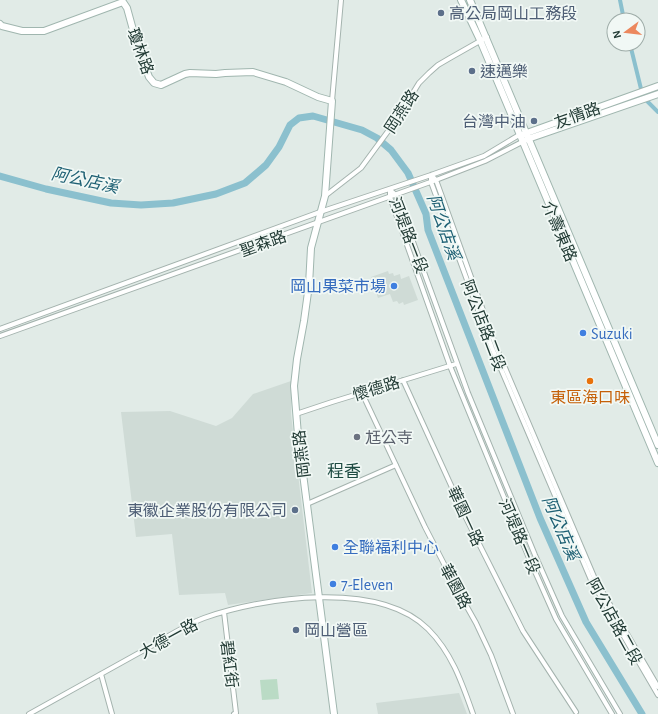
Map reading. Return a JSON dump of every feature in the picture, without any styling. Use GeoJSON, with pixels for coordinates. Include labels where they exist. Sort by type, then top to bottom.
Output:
{"type":"FeatureCollection","features":[{"type":"Feature","properties":{"kind":"street"},"geometry":{"type":"LineString","coordinates":[[332,102],[341,0]]}},
{"type":"Feature","properties":{"kind":"street"},"geometry":{"type":"LineString","coordinates":[[461,0],[480,40],[519,135]]}},
{"type":"Feature","properties":{"kind":"street","name":"介壽東路"},"geometry":{"type":"LineString","coordinates":[[470,0],[487,37],[525,138],[658,463]]}},
{"type":"Feature","properties":{"kind":"street","name":"瓊林路"},"geometry":{"type":"LineString","coordinates":[[0,24],[2,26],[22,31],[44,31],[123,2],[127,8],[138,48],[149,76],[154,83],[161,85],[190,73],[216,74],[253,72],[286,82],[332,102]]}},
{"type":"Feature","properties":{"kind":"street","name":"岡燕路"},"geometry":{"type":"LineString","coordinates":[[325,196],[361,168],[372,155],[419,83],[429,72],[438,65],[487,37]]}},
{"type":"Feature","properties":{"kind":"street","name":"友情路"},"geometry":{"type":"LineString","coordinates":[[525,138],[658,86]]}},
{"type":"Feature","properties":{"kind":"street","name":"友情路"},"geometry":{"type":"LineString","coordinates":[[519,135],[525,138],[658,94]]}},
{"type":"Feature","properties":{"kind":"street","name":"岡燕路"},"geometry":{"type":"LineString","coordinates":[[332,102],[325,196],[311,248],[305,314],[294,386],[306,504],[334,714]]}},
{"type":"Feature","properties":{"kind":"street","name":"聖森路"},"geometry":{"type":"LineString","coordinates":[[0,330],[320,212],[424,178],[489,153],[519,135]]}},
{"type":"Feature","properties":{"kind":"street","name":"介壽東路"},"geometry":{"type":"LineString","coordinates":[[525,138],[658,445]]}},
{"type":"Feature","properties":{"kind":"street","name":"聖森路"},"geometry":{"type":"LineString","coordinates":[[0,336],[318,224],[429,183],[485,161],[525,138]]}},
{"type":"Feature","properties":{"kind":"street","name":"阿公店路二段"},"geometry":{"type":"LineString","coordinates":[[431,175],[436,180],[497,349],[592,573],[658,687]]}},
{"type":"Feature","properties":{"kind":"street","name":"阿公店路二段"},"geometry":{"type":"LineString","coordinates":[[431,175],[429,183],[492,348],[591,580],[600,598],[658,695]]}},
{"type":"Feature","properties":{"kind":"street","name":"河堤路一段"},"geometry":{"type":"LineString","coordinates":[[612,714],[556,619],[529,558],[450,366],[390,197],[390,190],[398,194],[456,364],[534,555],[562,616],[620,714]]}},
{"type":"Feature","properties":{"kind":"street","name":"懷德路"},"geometry":{"type":"LineString","coordinates":[[296,414],[456,364]]}},
{"type":"Feature","properties":{"kind":"street","name":"華園一路"},"geometry":{"type":"LineString","coordinates":[[403,380],[465,516],[523,631],[576,712]]}},
{"type":"Feature","properties":{"kind":"street","name":"華園路"},"geometry":{"type":"LineString","coordinates":[[362,393],[425,527],[476,622],[491,655],[513,714]]}},
{"type":"Feature","properties":{"kind":"street"},"geometry":{"type":"LineString","coordinates":[[306,504],[396,465]]}},
{"type":"Feature","properties":{"kind":"street","name":"大德一路"},"geometry":{"type":"LineString","coordinates":[[29,714],[203,618],[255,604],[319,597],[363,599],[387,605],[409,615],[425,626],[452,660],[473,714]]}},
{"type":"Feature","properties":{"kind":"street","name":"碧紅街"},"geometry":{"type":"LineString","coordinates":[[224,612],[236,713],[234,714]]}},
{"type":"Feature","properties":{"kind":"street"},"geometry":{"type":"LineString","coordinates":[[101,674],[112,714]]}},
{"type":"Feature","properties":{"kind":"shaded area","name":"岡山果菜市場"},"geometry":{"type":"Polygon","coordinates":[[[388,271],[389,274],[393,273],[394,276],[400,274],[401,279],[409,276],[418,300],[404,305],[403,302],[399,304],[397,301],[393,302],[390,294],[378,298],[371,277],[388,271]]]}},
{"type":"Feature","properties":{"kind":"shaded area"},"geometry":{"type":"Polygon","coordinates":[[[291,381],[291,414],[312,593],[228,605],[225,593],[179,595],[172,534],[136,537],[121,412],[170,411],[216,426],[232,418],[253,394],[291,381]]]}},
{"type":"Feature","properties":{"kind":"shaded area"},"geometry":{"type":"Polygon","coordinates":[[[459,693],[467,714],[378,714],[376,703],[459,693]]]}},
{"type":"Feature","properties":{"kind":"green space"},"geometry":{"type":"Polygon","coordinates":[[[277,679],[279,699],[262,700],[260,680],[277,679]]]}},
{"type":"Feature","properties":{"kind":"waterway"},"geometry":{"type":"LineString","coordinates":[[620,0],[622,12]]}},
{"type":"Feature","properties":{"kind":"waterway"},"geometry":{"type":"LineString","coordinates":[[632,52],[643,97],[658,112]]}},
{"type":"Feature","properties":{"kind":"waterway","name":"阿公店溪"},"geometry":{"type":"LineString","coordinates":[[0,176],[46,189],[111,203],[141,205],[173,203],[216,194],[245,183],[266,165],[279,147],[290,125],[299,118],[313,116],[362,130],[377,138],[391,150],[408,173],[426,214],[428,230],[540,518],[586,622],[642,714]]}},
{"type":"Feature","properties":{"kind":"place","name":"高公局岡山工務段"},"geometry":{"type":"Point","coordinates":[441,13]}},
{"type":"Feature","properties":{"kind":"place","name":"速邁樂"},"geometry":{"type":"Point","coordinates":[472,71]}},
{"type":"Feature","properties":{"kind":"place","name":"台灣中油"},"geometry":{"type":"Point","coordinates":[534,121]}},
{"type":"Feature","properties":{"kind":"place","name":"岡山果菜市場"},"geometry":{"type":"Point","coordinates":[394,286]}},
{"type":"Feature","properties":{"kind":"place","name":"Suzuki"},"geometry":{"type":"Point","coordinates":[583,333]}},
{"type":"Feature","properties":{"kind":"place","name":"東區海口味"},"geometry":{"type":"Point","coordinates":[590,381]}},
{"type":"Feature","properties":{"kind":"place","name":"尪公寺"},"geometry":{"type":"Point","coordinates":[357,437]}},
{"type":"Feature","properties":{"kind":"place","name":"東徽企業股份有限公司"},"geometry":{"type":"Point","coordinates":[295,510]}},
{"type":"Feature","properties":{"kind":"place","name":"全聯福利中心"},"geometry":{"type":"Point","coordinates":[335,547]}},
{"type":"Feature","properties":{"kind":"place","name":"7-Eleven"},"geometry":{"type":"Point","coordinates":[333,584]}},
{"type":"Feature","properties":{"kind":"place","name":"岡山營區"},"geometry":{"type":"Point","coordinates":[296,630]}},
{"type":"Feature","properties":{"kind":"district","name":"程香"},"geometry":{"type":"Point","coordinates":[344,471]}}]}
